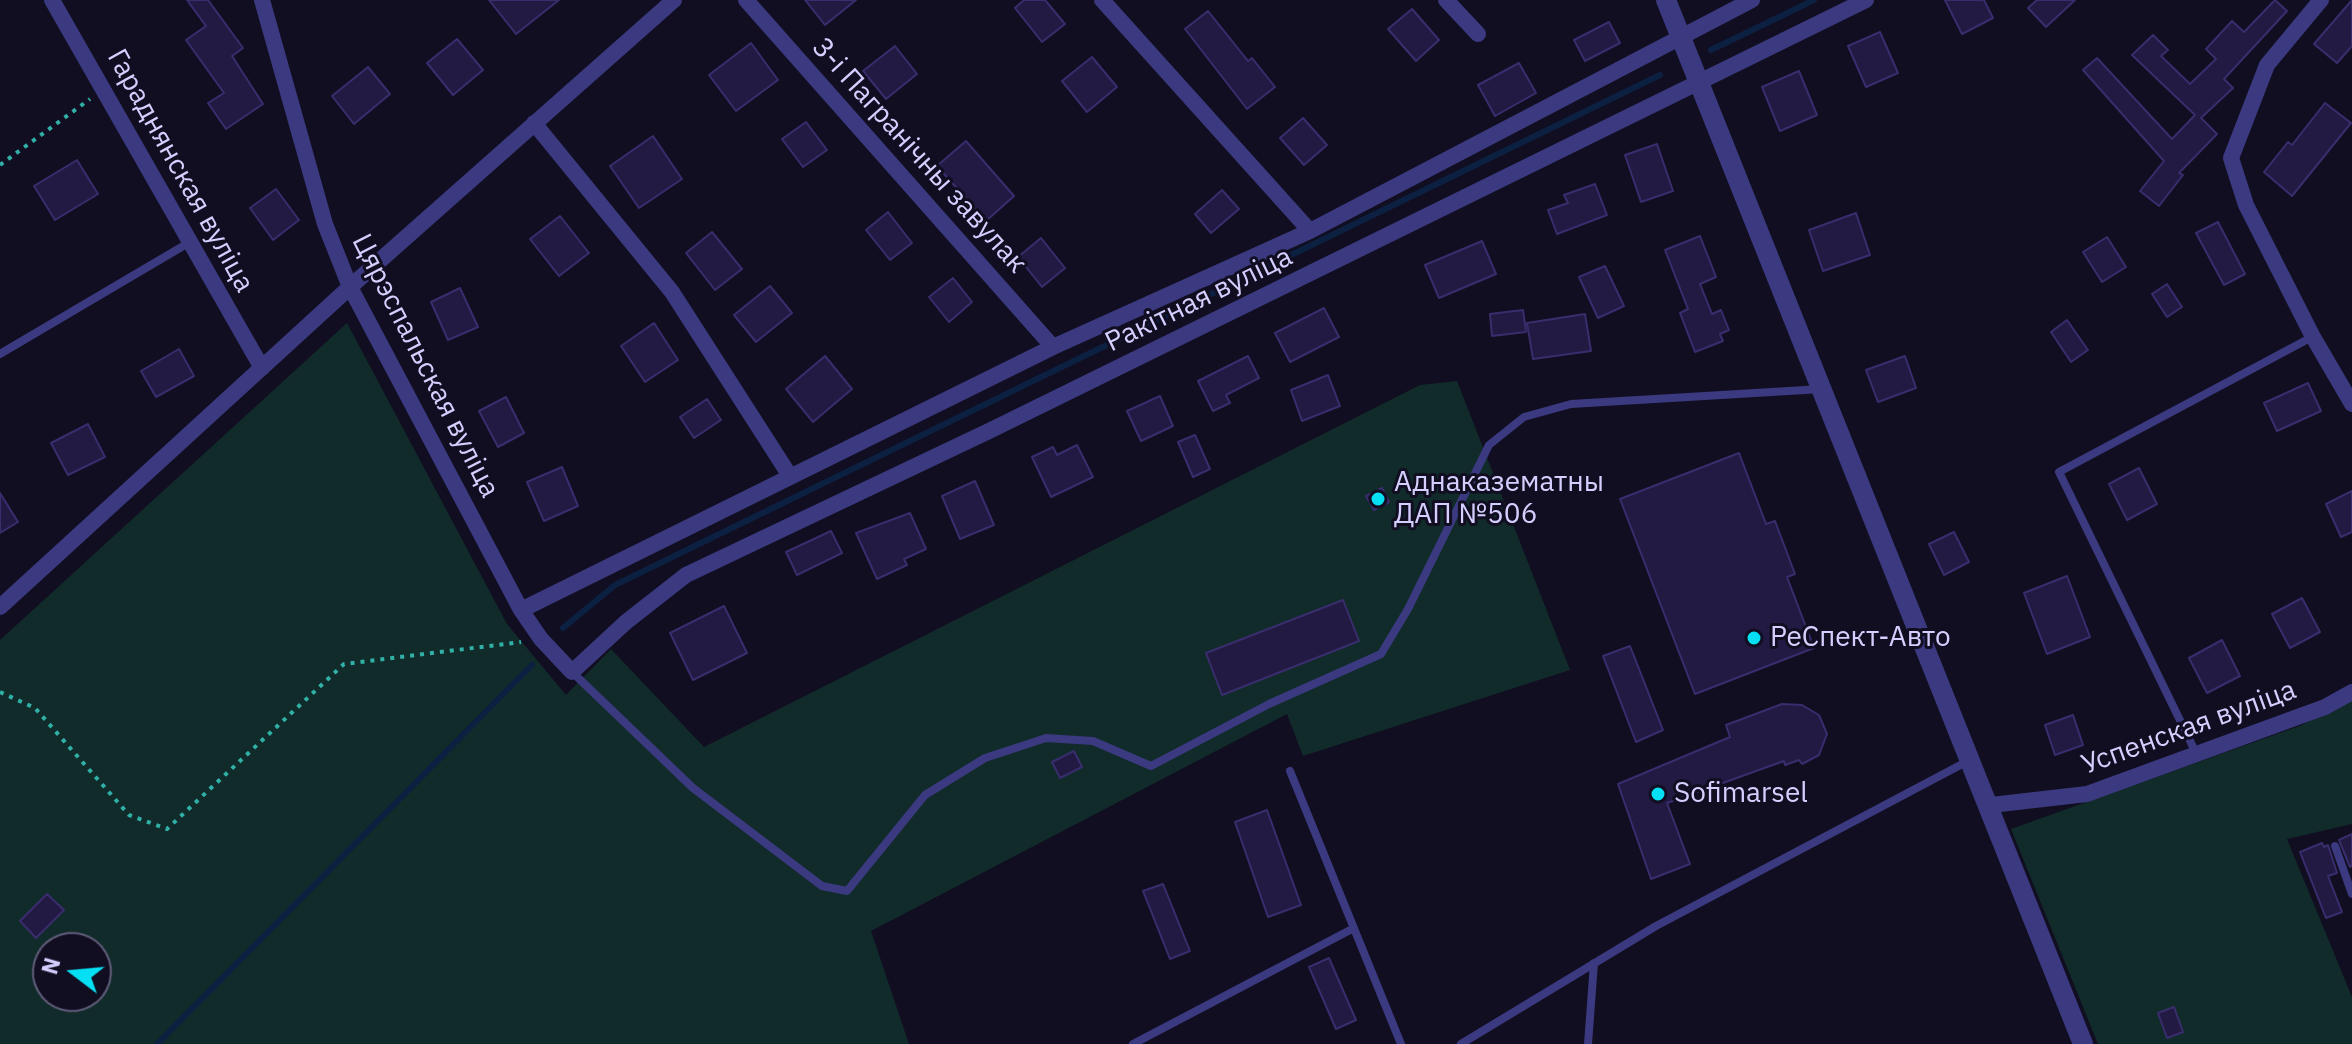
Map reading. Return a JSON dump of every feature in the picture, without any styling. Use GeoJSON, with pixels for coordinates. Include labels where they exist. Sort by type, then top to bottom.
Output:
{"type":"FeatureCollection","features":[{"type":"Feature","properties":{"kind":"street","name":"Гараднянская вуліца"},"geometry":{"type":"LineString","coordinates":[[52,0],[105,88],[262,368]]}},
{"type":"Feature","properties":{"kind":"street","name":"Цярэспальская вуліца"},"geometry":{"type":"LineString","coordinates":[[262,0],[325,224],[350,287],[521,610],[541,639],[572,672]]}},
{"type":"Feature","properties":{"kind":"street"},"geometry":{"type":"LineString","coordinates":[[0,607],[350,287],[674,0]]}},
{"type":"Feature","properties":{"kind":"street","name":"3-і Пагранічны завулак"},"geometry":{"type":"LineString","coordinates":[[746,0],[1053,347]]}},
{"type":"Feature","properties":{"kind":"street"},"geometry":{"type":"LineString","coordinates":[[1102,0],[1310,231]]}},
{"type":"Feature","properties":{"kind":"street"},"geometry":{"type":"LineString","coordinates":[[1446,0],[1478,34]]}},
{"type":"Feature","properties":{"kind":"street"},"geometry":{"type":"LineString","coordinates":[[1666,0],[1991,805],[2083,1044]]}},
{"type":"Feature","properties":{"kind":"street","name":"Ракітная вуліца"},"geometry":{"type":"LineString","coordinates":[[521,610],[1053,347],[1310,231],[1679,35],[1752,0]]}},
{"type":"Feature","properties":{"kind":"street","name":"Ракітная вуліца"},"geometry":{"type":"LineString","coordinates":[[572,672],[626,622],[686,575],[1866,0]]}},
{"type":"Feature","properties":{"kind":"street"},"geometry":{"type":"LineString","coordinates":[[2321,0],[2267,65],[2231,158],[2246,205],[2313,337],[2352,404]]}},
{"type":"Feature","properties":{"kind":"street"},"geometry":{"type":"LineString","coordinates":[[534,123],[672,292],[790,476]]}},
{"type":"Feature","properties":{"kind":"street","name":"Успенская вуліца"},"geometry":{"type":"LineString","coordinates":[[1991,805],[2087,794],[2195,751],[2325,707],[2352,692]]}},
{"type":"Feature","properties":{"kind":"lane"},"geometry":{"type":"LineString","coordinates":[[0,354],[190,242]]}},
{"type":"Feature","properties":{"kind":"lane"},"geometry":{"type":"LineString","coordinates":[[2195,751],[2059,472],[2313,337]]}},
{"type":"Feature","properties":{"kind":"lane"},"geometry":{"type":"LineString","coordinates":[[572,672],[693,788],[822,886],[847,891],[925,795],[985,758],[1046,738],[1093,741],[1151,766],[1269,704],[1381,654],[1408,609],[1489,445],[1524,417],[1571,404],[1822,389]]}},
{"type":"Feature","properties":{"kind":"lane"},"geometry":{"type":"LineString","coordinates":[[1461,1044],[1656,926],[1972,759]]}},
{"type":"Feature","properties":{"kind":"lane"},"geometry":{"type":"LineString","coordinates":[[1290,771],[1401,1044]]}},
{"type":"Feature","properties":{"kind":"lane"},"geometry":{"type":"LineString","coordinates":[[2335,846],[2352,894]]}},
{"type":"Feature","properties":{"kind":"lane"},"geometry":{"type":"LineString","coordinates":[[1133,1044],[1354,928]]}},
{"type":"Feature","properties":{"kind":"lane"},"geometry":{"type":"LineString","coordinates":[[1588,1044],[1594,963]]}},
{"type":"Feature","properties":{"kind":"path"},"geometry":{"type":"LineString","coordinates":[[0,165],[105,88]]}},
{"type":"Feature","properties":{"kind":"path"},"geometry":{"type":"LineString","coordinates":[[0,692],[35,708],[129,815],[167,829],[344,664],[541,639]]}},
{"type":"Feature","properties":{"kind":"green space"},"geometry":{"type":"Polygon","coordinates":[[[347,323],[507,624],[566,695],[611,649],[704,747],[1420,385],[1457,381],[1570,670],[1303,756],[1287,714],[871,931],[909,1044],[0,1044],[0,640],[347,323]]]}},
{"type":"Feature","properties":{"kind":"green space"},"geometry":{"type":"Polygon","coordinates":[[[2352,699],[2352,824],[2287,839],[2352,997],[2352,1044],[2098,1044],[2011,829],[2302,725],[2352,699]]]}},
{"type":"Feature","properties":{"kind":"building"},"geometry":{"type":"Polygon","coordinates":[[[187,0],[208,0],[243,48],[232,56],[263,104],[226,129],[208,103],[224,93],[186,40],[206,26],[187,0]]]}},
{"type":"Feature","properties":{"kind":"building"},"geometry":{"type":"Polygon","coordinates":[[[489,0],[559,0],[516,34],[489,0]]]}},
{"type":"Feature","properties":{"kind":"building"},"geometry":{"type":"Polygon","coordinates":[[[805,0],[856,0],[825,25],[805,0]]]}},
{"type":"Feature","properties":{"kind":"building"},"geometry":{"type":"Polygon","coordinates":[[[1024,0],[1045,0],[1065,24],[1042,42],[1015,8],[1024,0]]]}},
{"type":"Feature","properties":{"kind":"building"},"geometry":{"type":"Polygon","coordinates":[[[1945,0],[1984,0],[1993,18],[1962,34],[1945,0]]]}},
{"type":"Feature","properties":{"kind":"building"},"geometry":{"type":"Polygon","coordinates":[[[2037,0],[2075,0],[2046,27],[2028,8],[2037,0]]]}},
{"type":"Feature","properties":{"kind":"building"},"geometry":{"type":"Polygon","coordinates":[[[2275,0],[2287,11],[2224,79],[2233,88],[2201,118],[2217,134],[2179,173],[2183,175],[2159,206],[2140,191],[2164,161],[2083,70],[2097,58],[2172,139],[2195,115],[2132,55],[2153,35],[2168,50],[2161,56],[2190,84],[2216,59],[2206,49],[2232,21],[2244,32],[2275,0]]]}},
{"type":"Feature","properties":{"kind":"building"},"geometry":{"type":"Polygon","coordinates":[[[2352,0],[2352,46],[2337,63],[2314,44],[2352,0]]]}},
{"type":"Feature","properties":{"kind":"building"},"geometry":{"type":"Polygon","coordinates":[[[1412,9],[1439,40],[1416,61],[1388,29],[1412,9]]]}},
{"type":"Feature","properties":{"kind":"building"},"geometry":{"type":"Polygon","coordinates":[[[1208,11],[1248,61],[1252,58],[1275,87],[1247,109],[1185,29],[1208,11]]]}},
{"type":"Feature","properties":{"kind":"building"},"geometry":{"type":"Polygon","coordinates":[[[1609,22],[1620,43],[1585,61],[1574,40],[1609,22]]]}},
{"type":"Feature","properties":{"kind":"building"},"geometry":{"type":"Polygon","coordinates":[[[1880,32],[1898,73],[1866,87],[1848,46],[1880,32]]]}},
{"type":"Feature","properties":{"kind":"building"},"geometry":{"type":"Polygon","coordinates":[[[457,39],[483,70],[453,95],[427,63],[457,39]]]}},
{"type":"Feature","properties":{"kind":"building"},"geometry":{"type":"Polygon","coordinates":[[[751,43],[778,80],[736,111],[709,75],[751,43]]]}},
{"type":"Feature","properties":{"kind":"building"},"geometry":{"type":"Polygon","coordinates":[[[895,46],[917,74],[886,99],[863,71],[895,46]]]}},
{"type":"Feature","properties":{"kind":"building"},"geometry":{"type":"Polygon","coordinates":[[[1092,57],[1117,87],[1087,112],[1062,81],[1092,57]]]}},
{"type":"Feature","properties":{"kind":"building"},"geometry":{"type":"Polygon","coordinates":[[[1519,63],[1536,93],[1495,116],[1478,85],[1519,63]]]}},
{"type":"Feature","properties":{"kind":"building"},"geometry":{"type":"Polygon","coordinates":[[[368,67],[390,94],[354,124],[332,96],[368,67]]]}},
{"type":"Feature","properties":{"kind":"building"},"geometry":{"type":"Polygon","coordinates":[[[1799,71],[1817,115],[1780,131],[1762,87],[1799,71]]]}},
{"type":"Feature","properties":{"kind":"building"},"geometry":{"type":"Polygon","coordinates":[[[2325,103],[2351,123],[2292,196],[2264,172],[2288,142],[2292,145],[2325,103]]]}},
{"type":"Feature","properties":{"kind":"building"},"geometry":{"type":"Polygon","coordinates":[[[1303,118],[1327,145],[1304,165],[1280,138],[1303,118]]]}},
{"type":"Feature","properties":{"kind":"building"},"geometry":{"type":"Polygon","coordinates":[[[806,122],[827,150],[803,167],[782,139],[806,122]]]}},
{"type":"Feature","properties":{"kind":"building"},"geometry":{"type":"Polygon","coordinates":[[[653,136],[682,179],[639,208],[610,166],[653,136]]]}},
{"type":"Feature","properties":{"kind":"building"},"geometry":{"type":"Polygon","coordinates":[[[966,141],[1014,196],[986,221],[937,166],[966,141]]]}},
{"type":"Feature","properties":{"kind":"building"},"geometry":{"type":"Polygon","coordinates":[[[1657,144],[1673,191],[1641,202],[1625,155],[1657,144]]]}},
{"type":"Feature","properties":{"kind":"building"},"geometry":{"type":"Polygon","coordinates":[[[77,160],[98,194],[55,220],[34,186],[77,160]]]}},
{"type":"Feature","properties":{"kind":"building"},"geometry":{"type":"Polygon","coordinates":[[[1595,184],[1607,215],[1557,234],[1548,210],[1568,203],[1564,195],[1595,184]]]}},
{"type":"Feature","properties":{"kind":"building"},"geometry":{"type":"Polygon","coordinates":[[[276,189],[299,220],[273,240],[250,208],[276,189]]]}},
{"type":"Feature","properties":{"kind":"building"},"geometry":{"type":"Polygon","coordinates":[[[1222,190],[1239,209],[1211,233],[1195,214],[1222,190]]]}},
{"type":"Feature","properties":{"kind":"building"},"geometry":{"type":"Polygon","coordinates":[[[888,212],[912,243],[890,260],[866,230],[888,212]]]}},
{"type":"Feature","properties":{"kind":"building"},"geometry":{"type":"Polygon","coordinates":[[[1856,213],[1870,255],[1823,271],[1809,230],[1856,213]]]}},
{"type":"Feature","properties":{"kind":"building"},"geometry":{"type":"Polygon","coordinates":[[[560,216],[589,253],[559,276],[530,239],[560,216]]]}},
{"type":"Feature","properties":{"kind":"building"},"geometry":{"type":"Polygon","coordinates":[[[2218,222],[2245,274],[2224,285],[2196,233],[2218,222]]]}},
{"type":"Feature","properties":{"kind":"building"},"geometry":{"type":"Polygon","coordinates":[[[712,232],[742,269],[715,290],[686,253],[712,232]]]}},
{"type":"Feature","properties":{"kind":"building"},"geometry":{"type":"Polygon","coordinates":[[[1700,236],[1716,277],[1700,284],[1712,314],[1721,310],[1729,330],[1720,334],[1723,341],[1695,352],[1680,313],[1688,309],[1665,250],[1700,236]]]}},
{"type":"Feature","properties":{"kind":"building"},"geometry":{"type":"Polygon","coordinates":[[[2107,237],[2126,267],[2102,282],[2083,252],[2107,237]]]}},
{"type":"Feature","properties":{"kind":"building"},"geometry":{"type":"Polygon","coordinates":[[[1041,238],[1065,268],[1042,287],[1018,257],[1041,238]]]}},
{"type":"Feature","properties":{"kind":"building"},"geometry":{"type":"Polygon","coordinates":[[[1482,241],[1496,274],[1439,298],[1425,265],[1482,241]]]}},
{"type":"Feature","properties":{"kind":"building"},"geometry":{"type":"Polygon","coordinates":[[[1605,266],[1624,306],[1598,318],[1579,277],[1605,266]]]}},
{"type":"Feature","properties":{"kind":"building"},"geometry":{"type":"Polygon","coordinates":[[[953,278],[972,302],[949,322],[929,297],[953,278]]]}},
{"type":"Feature","properties":{"kind":"building"},"geometry":{"type":"Polygon","coordinates":[[[2167,284],[2182,307],[2167,317],[2152,294],[2167,284]]]}},
{"type":"Feature","properties":{"kind":"building"},"geometry":{"type":"Polygon","coordinates":[[[770,286],[792,313],[756,342],[734,315],[770,286]]]}},
{"type":"Feature","properties":{"kind":"building"},"geometry":{"type":"Polygon","coordinates":[[[460,288],[478,327],[448,340],[431,302],[460,288]]]}},
{"type":"Feature","properties":{"kind":"building"},"geometry":{"type":"Polygon","coordinates":[[[1324,308],[1339,337],[1290,362],[1275,333],[1324,308]]]}},
{"type":"Feature","properties":{"kind":"building"},"geometry":{"type":"Polygon","coordinates":[[[1523,310],[1526,332],[1492,336],[1490,314],[1523,310]]]}},
{"type":"Feature","properties":{"kind":"building"},"geometry":{"type":"Polygon","coordinates":[[[1585,314],[1591,351],[1533,359],[1527,323],[1585,314]]]}},
{"type":"Feature","properties":{"kind":"building"},"geometry":{"type":"Polygon","coordinates":[[[2067,320],[2088,350],[2071,362],[2051,332],[2067,320]]]}},
{"type":"Feature","properties":{"kind":"building"},"geometry":{"type":"Polygon","coordinates":[[[654,323],[678,360],[645,382],[621,346],[654,323]]]}},
{"type":"Feature","properties":{"kind":"building"},"geometry":{"type":"Polygon","coordinates":[[[179,349],[194,376],[156,397],[141,371],[179,349]]]}},
{"type":"Feature","properties":{"kind":"building"},"geometry":{"type":"Polygon","coordinates":[[[825,356],[852,389],[813,422],[786,389],[825,356]]]}},
{"type":"Feature","properties":{"kind":"building"},"geometry":{"type":"Polygon","coordinates":[[[1248,356],[1259,378],[1226,395],[1230,403],[1213,411],[1198,381],[1248,356]]]}},
{"type":"Feature","properties":{"kind":"building"},"geometry":{"type":"Polygon","coordinates":[[[1905,356],[1916,388],[1878,402],[1866,370],[1905,356]]]}},
{"type":"Feature","properties":{"kind":"building"},"geometry":{"type":"Polygon","coordinates":[[[1328,375],[1340,406],[1302,421],[1291,390],[1328,375]]]}},
{"type":"Feature","properties":{"kind":"building"},"geometry":{"type":"Polygon","coordinates":[[[2308,383],[2321,411],[2277,431],[2264,403],[2308,383]]]}},
{"type":"Feature","properties":{"kind":"building"},"geometry":{"type":"Polygon","coordinates":[[[1160,396],[1173,426],[1141,441],[1127,411],[1160,396]]]}},
{"type":"Feature","properties":{"kind":"building"},"geometry":{"type":"Polygon","coordinates":[[[506,397],[524,433],[498,447],[479,411],[506,397]]]}},
{"type":"Feature","properties":{"kind":"building"},"geometry":{"type":"Polygon","coordinates":[[[707,399],[721,420],[694,438],[680,417],[707,399]]]}},
{"type":"Feature","properties":{"kind":"building"},"geometry":{"type":"Polygon","coordinates":[[[88,424],[105,457],[68,475],[51,443],[88,424]]]}},
{"type":"Feature","properties":{"kind":"building"},"geometry":{"type":"Polygon","coordinates":[[[1195,435],[1210,469],[1193,477],[1178,442],[1195,435]]]}},
{"type":"Feature","properties":{"kind":"building"},"geometry":{"type":"Polygon","coordinates":[[[1077,445],[1093,477],[1051,497],[1032,457],[1053,447],[1057,455],[1077,445]]]}},
{"type":"Feature","properties":{"kind":"building"},"geometry":{"type":"Polygon","coordinates":[[[1739,453],[1766,524],[1775,521],[1795,574],[1787,577],[1814,648],[1695,694],[1620,499],[1739,453]]]}},
{"type":"Feature","properties":{"kind":"building"},"geometry":{"type":"Polygon","coordinates":[[[562,467],[578,506],[544,521],[527,482],[562,467]]]}},
{"type":"Feature","properties":{"kind":"building"},"geometry":{"type":"Polygon","coordinates":[[[2139,468],[2157,504],[2127,520],[2109,484],[2139,468]]]}},
{"type":"Feature","properties":{"kind":"building"},"geometry":{"type":"Polygon","coordinates":[[[975,481],[994,525],[960,539],[942,496],[975,481]]]}},
{"type":"Feature","properties":{"kind":"building","name":"Аднаказематны ДАП №506"},"geometry":{"type":"Polygon","coordinates":[[[1382,488],[1389,502],[1374,510],[1366,496],[1382,488]]]}},
{"type":"Feature","properties":{"kind":"building"},"geometry":{"type":"Polygon","coordinates":[[[2352,491],[2352,532],[2341,537],[2326,504],[2352,491]]]}},
{"type":"Feature","properties":{"kind":"building"},"geometry":{"type":"Polygon","coordinates":[[[0,493],[18,522],[0,533],[0,493]]]}},
{"type":"Feature","properties":{"kind":"building"},"geometry":{"type":"Polygon","coordinates":[[[910,513],[926,549],[904,559],[907,565],[877,579],[856,533],[910,513]]]}},
{"type":"Feature","properties":{"kind":"building"},"geometry":{"type":"Polygon","coordinates":[[[831,531],[842,553],[797,575],[786,552],[831,531]]]}},
{"type":"Feature","properties":{"kind":"building"},"geometry":{"type":"Polygon","coordinates":[[[1954,532],[1969,562],[1944,575],[1929,544],[1954,532]]]}},
{"type":"Feature","properties":{"kind":"building"},"geometry":{"type":"Polygon","coordinates":[[[2067,576],[2090,637],[2047,654],[2024,593],[2067,576]]]}},
{"type":"Feature","properties":{"kind":"building"},"geometry":{"type":"Polygon","coordinates":[[[2302,598],[2320,632],[2290,648],[2272,614],[2302,598]]]}},
{"type":"Feature","properties":{"kind":"building"},"geometry":{"type":"Polygon","coordinates":[[[1343,600],[1359,641],[1222,695],[1206,653],[1343,600]]]}},
{"type":"Feature","properties":{"kind":"building"},"geometry":{"type":"Polygon","coordinates":[[[724,606],[747,653],[693,680],[670,633],[724,606]]]}},
{"type":"Feature","properties":{"kind":"building"},"geometry":{"type":"Polygon","coordinates":[[[2222,640],[2240,676],[2207,693],[2189,658],[2222,640]]]}},
{"type":"Feature","properties":{"kind":"building"},"geometry":{"type":"Polygon","coordinates":[[[1630,646],[1663,730],[1636,742],[1603,656],[1630,646]]]}},
{"type":"Feature","properties":{"kind":"building","name":"Sofimarsel"},"geometry":{"type":"Polygon","coordinates":[[[1782,704],[1802,705],[1819,715],[1827,734],[1819,755],[1802,764],[1799,760],[1785,765],[1784,761],[1667,803],[1690,864],[1651,879],[1618,784],[1730,737],[1726,725],[1782,704]]]}},
{"type":"Feature","properties":{"kind":"building"},"geometry":{"type":"Polygon","coordinates":[[[2073,715],[2083,745],[2055,755],[2045,725],[2073,715]]]}},
{"type":"Feature","properties":{"kind":"building"},"geometry":{"type":"Polygon","coordinates":[[[1074,751],[1082,767],[1060,778],[1052,762],[1074,751]]]}},
{"type":"Feature","properties":{"kind":"building"},"geometry":{"type":"Polygon","coordinates":[[[1267,810],[1301,905],[1268,917],[1235,822],[1267,810]]]}},
{"type":"Feature","properties":{"kind":"building"},"geometry":{"type":"Polygon","coordinates":[[[2352,834],[2352,866],[2350,867],[2339,840],[2352,834]]]}},
{"type":"Feature","properties":{"kind":"building"},"geometry":{"type":"Polygon","coordinates":[[[2322,843],[2324,847],[2328,845],[2337,873],[2328,876],[2342,912],[2326,918],[2300,852],[2322,843]]]}},
{"type":"Feature","properties":{"kind":"building"},"geometry":{"type":"Polygon","coordinates":[[[1163,884],[1190,951],[1170,959],[1143,891],[1163,884]]]}},
{"type":"Feature","properties":{"kind":"building"},"geometry":{"type":"Polygon","coordinates":[[[47,894],[64,910],[42,932],[32,934],[20,921],[47,894]]]}},
{"type":"Feature","properties":{"kind":"building"},"geometry":{"type":"Polygon","coordinates":[[[1329,958],[1356,1020],[1336,1029],[1309,967],[1329,958]]]}},
{"type":"Feature","properties":{"kind":"building"},"geometry":{"type":"Polygon","coordinates":[[[2174,1007],[2183,1032],[2167,1038],[2158,1013],[2174,1007]]]}},
{"type":"Feature","properties":{"kind":"waterway"},"geometry":{"type":"LineString","coordinates":[[1711,50],[1814,0]]}},
{"type":"Feature","properties":{"kind":"waterway"},"geometry":{"type":"LineString","coordinates":[[563,628],[615,585],[1660,75]]}},
{"type":"Feature","properties":{"kind":"waterway"},"geometry":{"type":"LineString","coordinates":[[157,1044],[532,665]]}},
{"type":"Feature","properties":{"kind":"place","name":"Аднаказематны ДАП №506"},"geometry":{"type":"Point","coordinates":[1378,499]}},
{"type":"Feature","properties":{"kind":"place","name":"РеСпект-Авто"},"geometry":{"type":"Point","coordinates":[1754,638]}},
{"type":"Feature","properties":{"kind":"place","name":"Sofimarsel"},"geometry":{"type":"Point","coordinates":[1658,794]}}]}
